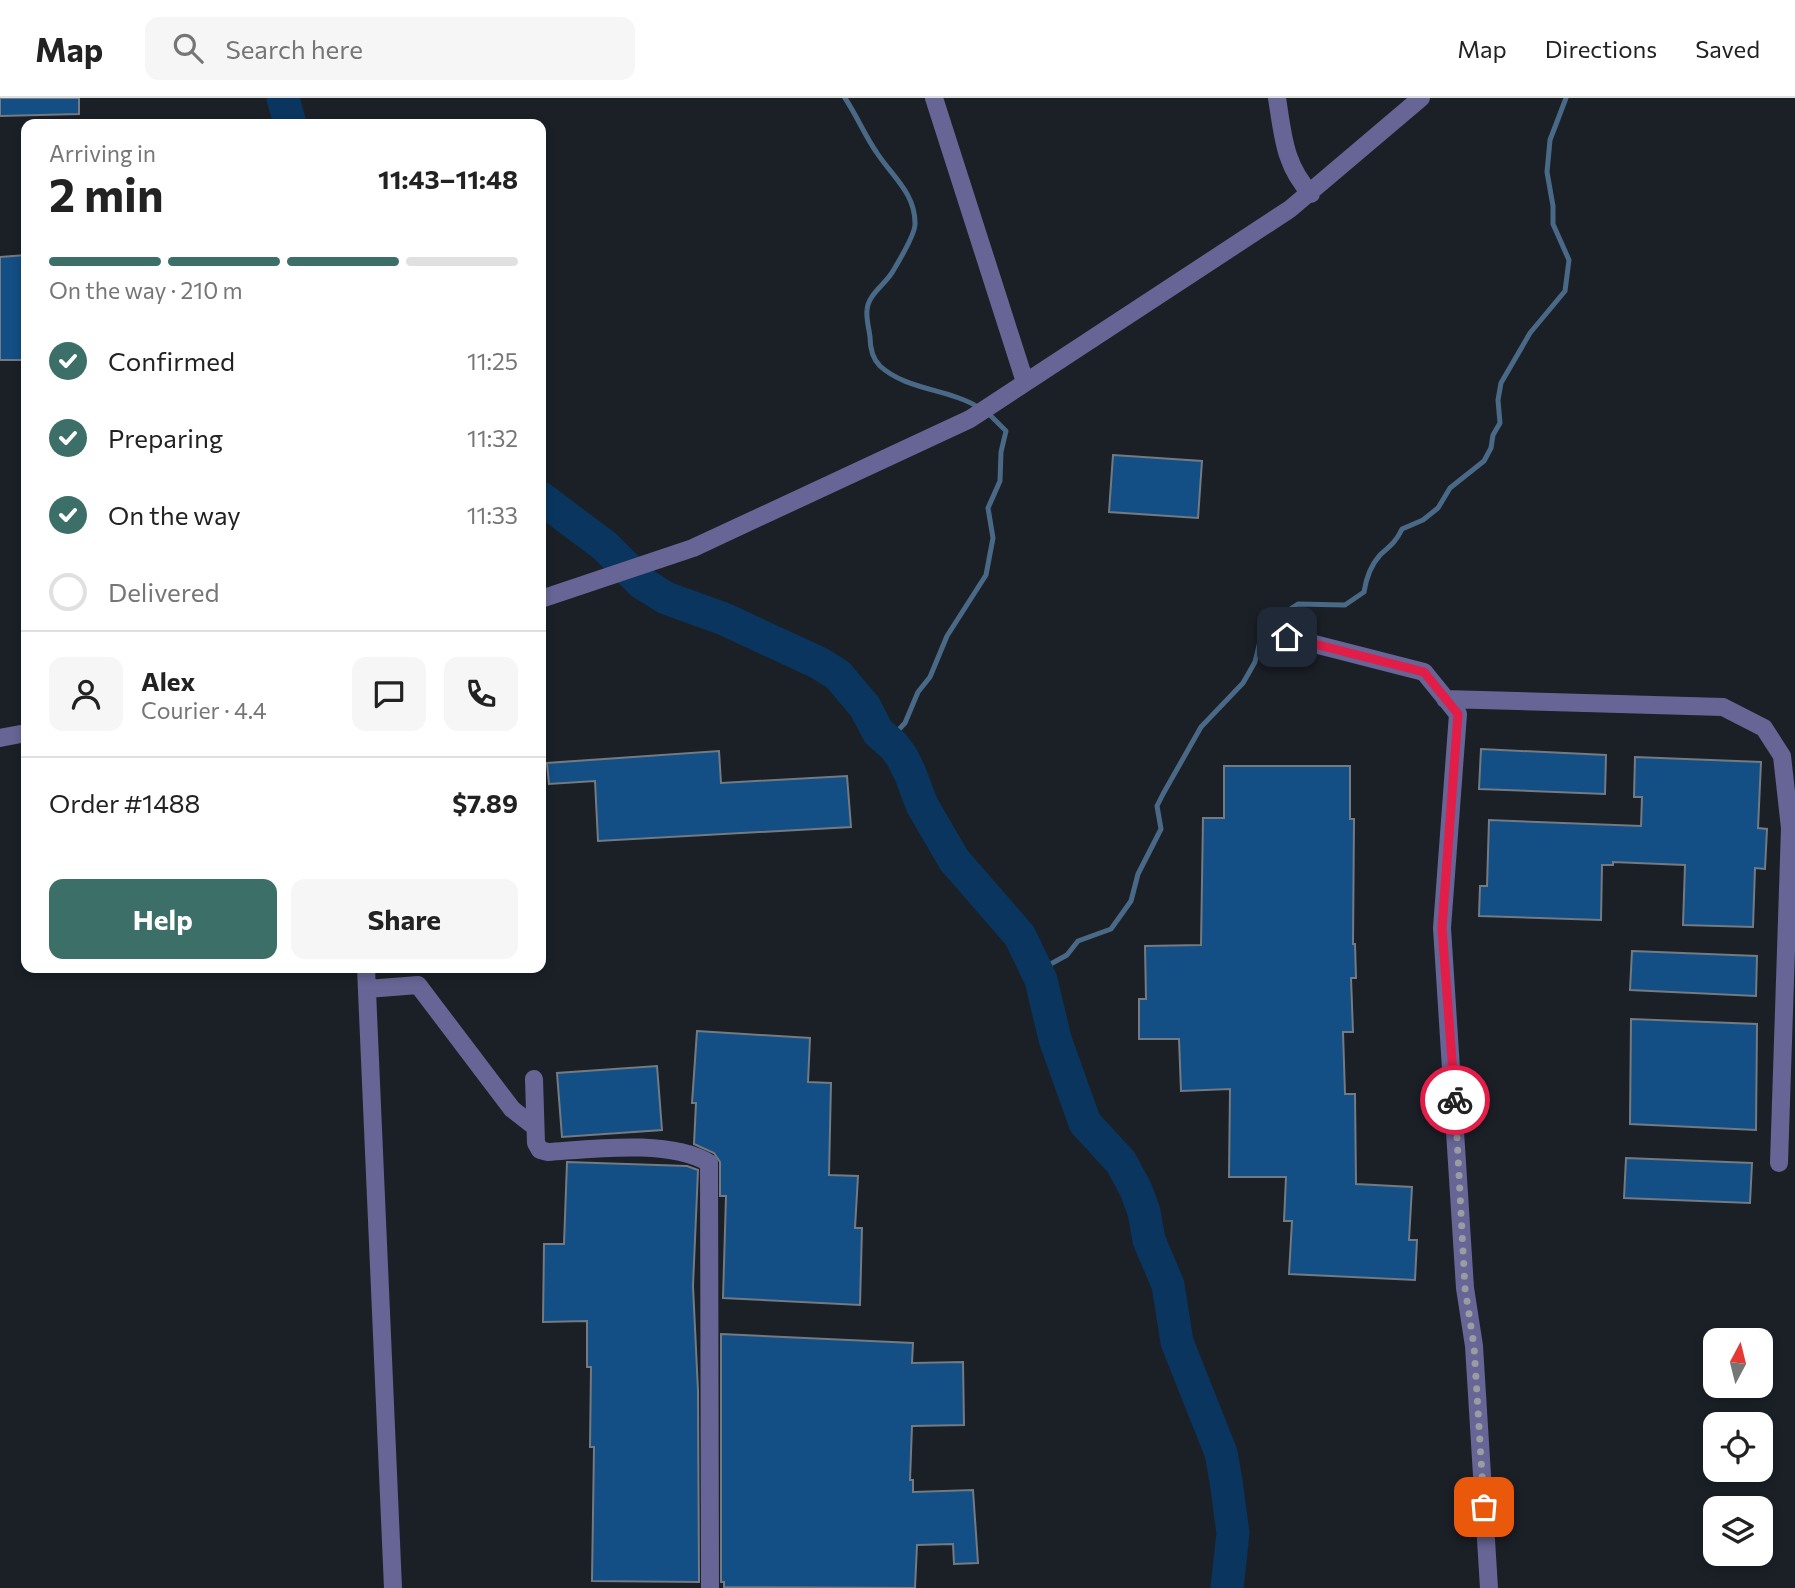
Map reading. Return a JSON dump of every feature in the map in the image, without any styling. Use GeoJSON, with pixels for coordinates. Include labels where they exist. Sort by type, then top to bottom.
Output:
{"type":"FeatureCollection","features":[{"type":"Feature","properties":{"kind":"street"},"geometry":{"type":"LineString","coordinates":[[934,98],[1025,382]]}},
{"type":"Feature","properties":{"kind":"street"},"geometry":{"type":"LineString","coordinates":[[1277,98],[1290,164],[1296,178],[1311,194]]}},
{"type":"Feature","properties":{"kind":"street"},"geometry":{"type":"LineString","coordinates":[[546,597],[715,539],[970,419],[1265,227],[1311,194],[1421,98]]}},
{"type":"Feature","properties":{"kind":"street"},"geometry":{"type":"LineString","coordinates":[[1287,637],[1424,672],[1458,714],[1442,928],[1465,1288],[1474,1346],[1489,1588]]}},
{"type":"Feature","properties":{"kind":"street"},"geometry":{"type":"LineString","coordinates":[[1446,699],[1723,707],[1764,728],[1782,756],[1790,828],[1779,1163]]}},
{"type":"Feature","properties":{"kind":"street"},"geometry":{"type":"LineString","coordinates":[[0,738],[21,734]]}},
{"type":"Feature","properties":{"kind":"street"},"geometry":{"type":"LineString","coordinates":[[366,973],[393,1588]]}},
{"type":"Feature","properties":{"kind":"street"},"geometry":{"type":"LineString","coordinates":[[368,989],[418,985],[512,1109],[535,1127]]}},
{"type":"Feature","properties":{"kind":"street"},"geometry":{"type":"LineString","coordinates":[[534,1079],[536,1143],[540,1150],[548,1152],[629,1147],[694,1154],[709,1163],[710,1588]]}},
{"type":"Feature","properties":{"kind":"building"},"geometry":{"type":"Polygon","coordinates":[[[0,98],[79,98],[79,114],[0,116],[0,98]]]}},
{"type":"Feature","properties":{"kind":"building"},"geometry":{"type":"Polygon","coordinates":[[[21,255],[21,360],[0,360],[0,257],[21,255]]]}},
{"type":"Feature","properties":{"kind":"building"},"geometry":{"type":"Polygon","coordinates":[[[1113,455],[1202,461],[1198,518],[1109,512],[1113,455]]]}},
{"type":"Feature","properties":{"kind":"building"},"geometry":{"type":"Polygon","coordinates":[[[1481,749],[1606,755],[1605,794],[1479,789],[1481,749]]]}},
{"type":"Feature","properties":{"kind":"building"},"geometry":{"type":"Polygon","coordinates":[[[719,751],[721,783],[847,776],[851,827],[598,841],[595,781],[549,784],[547,763],[719,751]]]}},
{"type":"Feature","properties":{"kind":"building"},"geometry":{"type":"Polygon","coordinates":[[[1635,757],[1761,762],[1758,828],[1767,829],[1765,869],[1755,868],[1753,927],[1683,925],[1685,865],[1613,862],[1613,865],[1602,865],[1601,920],[1479,916],[1480,886],[1487,886],[1489,820],[1641,826],[1642,797],[1634,797],[1635,757]]]}},
{"type":"Feature","properties":{"kind":"building"},"geometry":{"type":"Polygon","coordinates":[[[1224,766],[1350,766],[1350,819],[1354,819],[1353,944],[1356,978],[1351,978],[1353,1032],[1343,1032],[1345,1094],[1355,1094],[1356,1184],[1412,1187],[1409,1240],[1417,1240],[1415,1280],[1289,1274],[1292,1221],[1284,1221],[1286,1177],[1229,1177],[1230,1089],[1181,1091],[1179,1039],[1139,1039],[1139,999],[1146,999],[1145,946],[1201,945],[1203,818],[1224,818],[1224,766]]]}},
{"type":"Feature","properties":{"kind":"building"},"geometry":{"type":"Polygon","coordinates":[[[1632,951],[1757,956],[1756,996],[1630,990],[1632,951]]]}},
{"type":"Feature","properties":{"kind":"building"},"geometry":{"type":"Polygon","coordinates":[[[1631,1019],[1757,1024],[1756,1130],[1630,1124],[1631,1019]]]}},
{"type":"Feature","properties":{"kind":"building"},"geometry":{"type":"Polygon","coordinates":[[[697,1031],[810,1038],[808,1082],[831,1083],[829,1175],[858,1176],[855,1228],[862,1228],[860,1305],[723,1298],[726,1196],[720,1196],[720,1162],[714,1153],[694,1144],[696,1103],[692,1103],[697,1031]]]}},
{"type":"Feature","properties":{"kind":"building"},"geometry":{"type":"Polygon","coordinates":[[[657,1066],[662,1130],[562,1137],[557,1073],[657,1066]]]}},
{"type":"Feature","properties":{"kind":"building"},"geometry":{"type":"Polygon","coordinates":[[[1626,1158],[1752,1163],[1750,1203],[1624,1198],[1626,1158]]]}},
{"type":"Feature","properties":{"kind":"building"},"geometry":{"type":"Polygon","coordinates":[[[567,1162],[687,1166],[698,1170],[693,1286],[698,1391],[699,1582],[592,1581],[594,1447],[590,1447],[591,1367],[587,1367],[587,1321],[543,1322],[544,1244],[564,1244],[567,1162]]]}},
{"type":"Feature","properties":{"kind":"building"},"geometry":{"type":"Polygon","coordinates":[[[721,1334],[913,1343],[912,1363],[963,1362],[964,1425],[912,1426],[910,1480],[913,1480],[913,1492],[973,1490],[978,1563],[954,1564],[953,1544],[917,1545],[915,1588],[724,1587],[724,1582],[721,1582],[721,1334]]]}},
{"type":"Feature","properties":{"kind":"waterway"},"geometry":{"type":"LineString","coordinates":[[283,98],[289,119]]}},
{"type":"Feature","properties":{"kind":"waterway"},"geometry":{"type":"LineString","coordinates":[[845,98],[873,146],[902,185],[914,212],[915,228],[907,247],[890,276],[868,304],[867,317],[873,356],[880,366],[902,380],[954,396],[978,407]]}},
{"type":"Feature","properties":{"kind":"waterway"},"geometry":{"type":"LineString","coordinates":[[1038,971],[1067,955],[1078,941],[1111,929],[1131,901],[1138,874],[1161,829],[1157,806],[1201,727],[1243,683],[1255,662],[1261,637],[1269,623],[1298,604],[1345,605],[1364,592],[1374,563],[1395,541],[1402,529],[1423,520],[1438,508],[1450,488],[1484,461],[1500,423],[1498,400],[1501,383],[1530,333],[1565,291],[1569,260],[1553,224],[1547,172],[1550,140],[1566,98]]}},
{"type":"Feature","properties":{"kind":"waterway"},"geometry":{"type":"LineString","coordinates":[[888,741],[905,723],[918,692],[930,677],[947,636],[986,575],[993,538],[988,508],[1000,481],[1001,452],[1006,431],[987,412]]}},
{"type":"Feature","properties":{"kind":"waterway"},"geometry":{"type":"LineString","coordinates":[[546,502],[605,546],[642,583],[666,598],[724,619],[819,663],[838,675],[865,707],[878,732],[902,757],[922,805],[954,860],[1020,936],[1041,980],[1055,1039],[1085,1123],[1121,1162],[1136,1190],[1144,1212],[1149,1240],[1168,1285],[1177,1342],[1221,1453],[1233,1533],[1227,1588]]}},
{"type":"Feature","properties":{"kind":"way so far"},"geometry":{"type":"LineString","coordinates":[[1455,1100],[1465,1288],[1474,1346],[1484,1507]]}},
{"type":"Feature","properties":{"kind":"route"},"geometry":{"type":"LineString","coordinates":[[1287,637],[1424,672],[1458,714],[1442,928],[1455,1100]]}}]}
